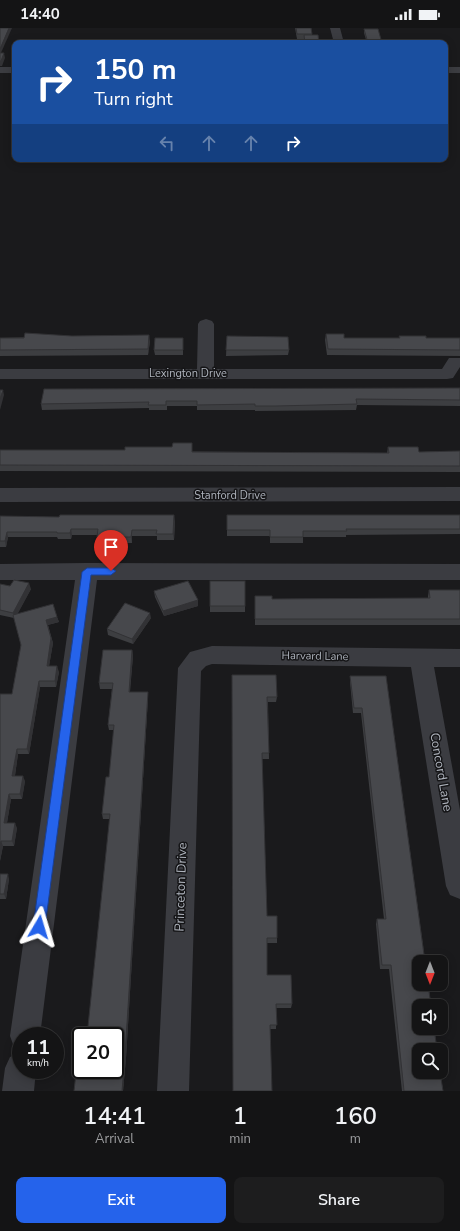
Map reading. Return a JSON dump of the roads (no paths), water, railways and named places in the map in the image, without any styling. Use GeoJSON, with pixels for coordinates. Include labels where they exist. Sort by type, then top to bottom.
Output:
{"type":"FeatureCollection","features":[{"type":"Feature","properties":{"kind":"street"},"geometry":{"type":"LineString","coordinates":[[335,28],[338,40]]}},
{"type":"Feature","properties":{"kind":"street"},"geometry":{"type":"LineString","coordinates":[[0,70],[12,70]]}},
{"type":"Feature","properties":{"kind":"street"},"geometry":{"type":"LineString","coordinates":[[448,70],[460,70]]}},
{"type":"Feature","properties":{"kind":"street"},"geometry":{"type":"LineString","coordinates":[[205,373],[206,324]]}},
{"type":"Feature","properties":{"kind":"street","name":"Lexington Drive"},"geometry":{"type":"LineString","coordinates":[[0,374],[375,374],[454,370]]}},
{"type":"Feature","properties":{"kind":"street","name":"Stanford Drive"},"geometry":{"type":"LineString","coordinates":[[0,495],[460,494]]}},
{"type":"Feature","properties":{"kind":"street"},"geometry":{"type":"LineString","coordinates":[[0,572],[460,572]]}},
{"type":"Feature","properties":{"kind":"street"},"geometry":{"type":"LineString","coordinates":[[26,1027],[87,572]]}},
{"type":"Feature","properties":{"kind":"street","name":"Harvard Lane"},"geometry":{"type":"LineString","coordinates":[[189,683],[190,668],[198,659],[212,655],[460,658]]}},
{"type":"Feature","properties":{"kind":"street","name":"Concord Lane"},"geometry":{"type":"LineString","coordinates":[[421,658],[460,886]]}},
{"type":"Feature","properties":{"kind":"street","name":"Princeton Drive"},"geometry":{"type":"LineString","coordinates":[[174,1091],[189,683]]}},
{"type":"Feature","properties":{"kind":"street"},"geometry":{"type":"LineString","coordinates":[[18,1091],[20,1079]]}}]}
